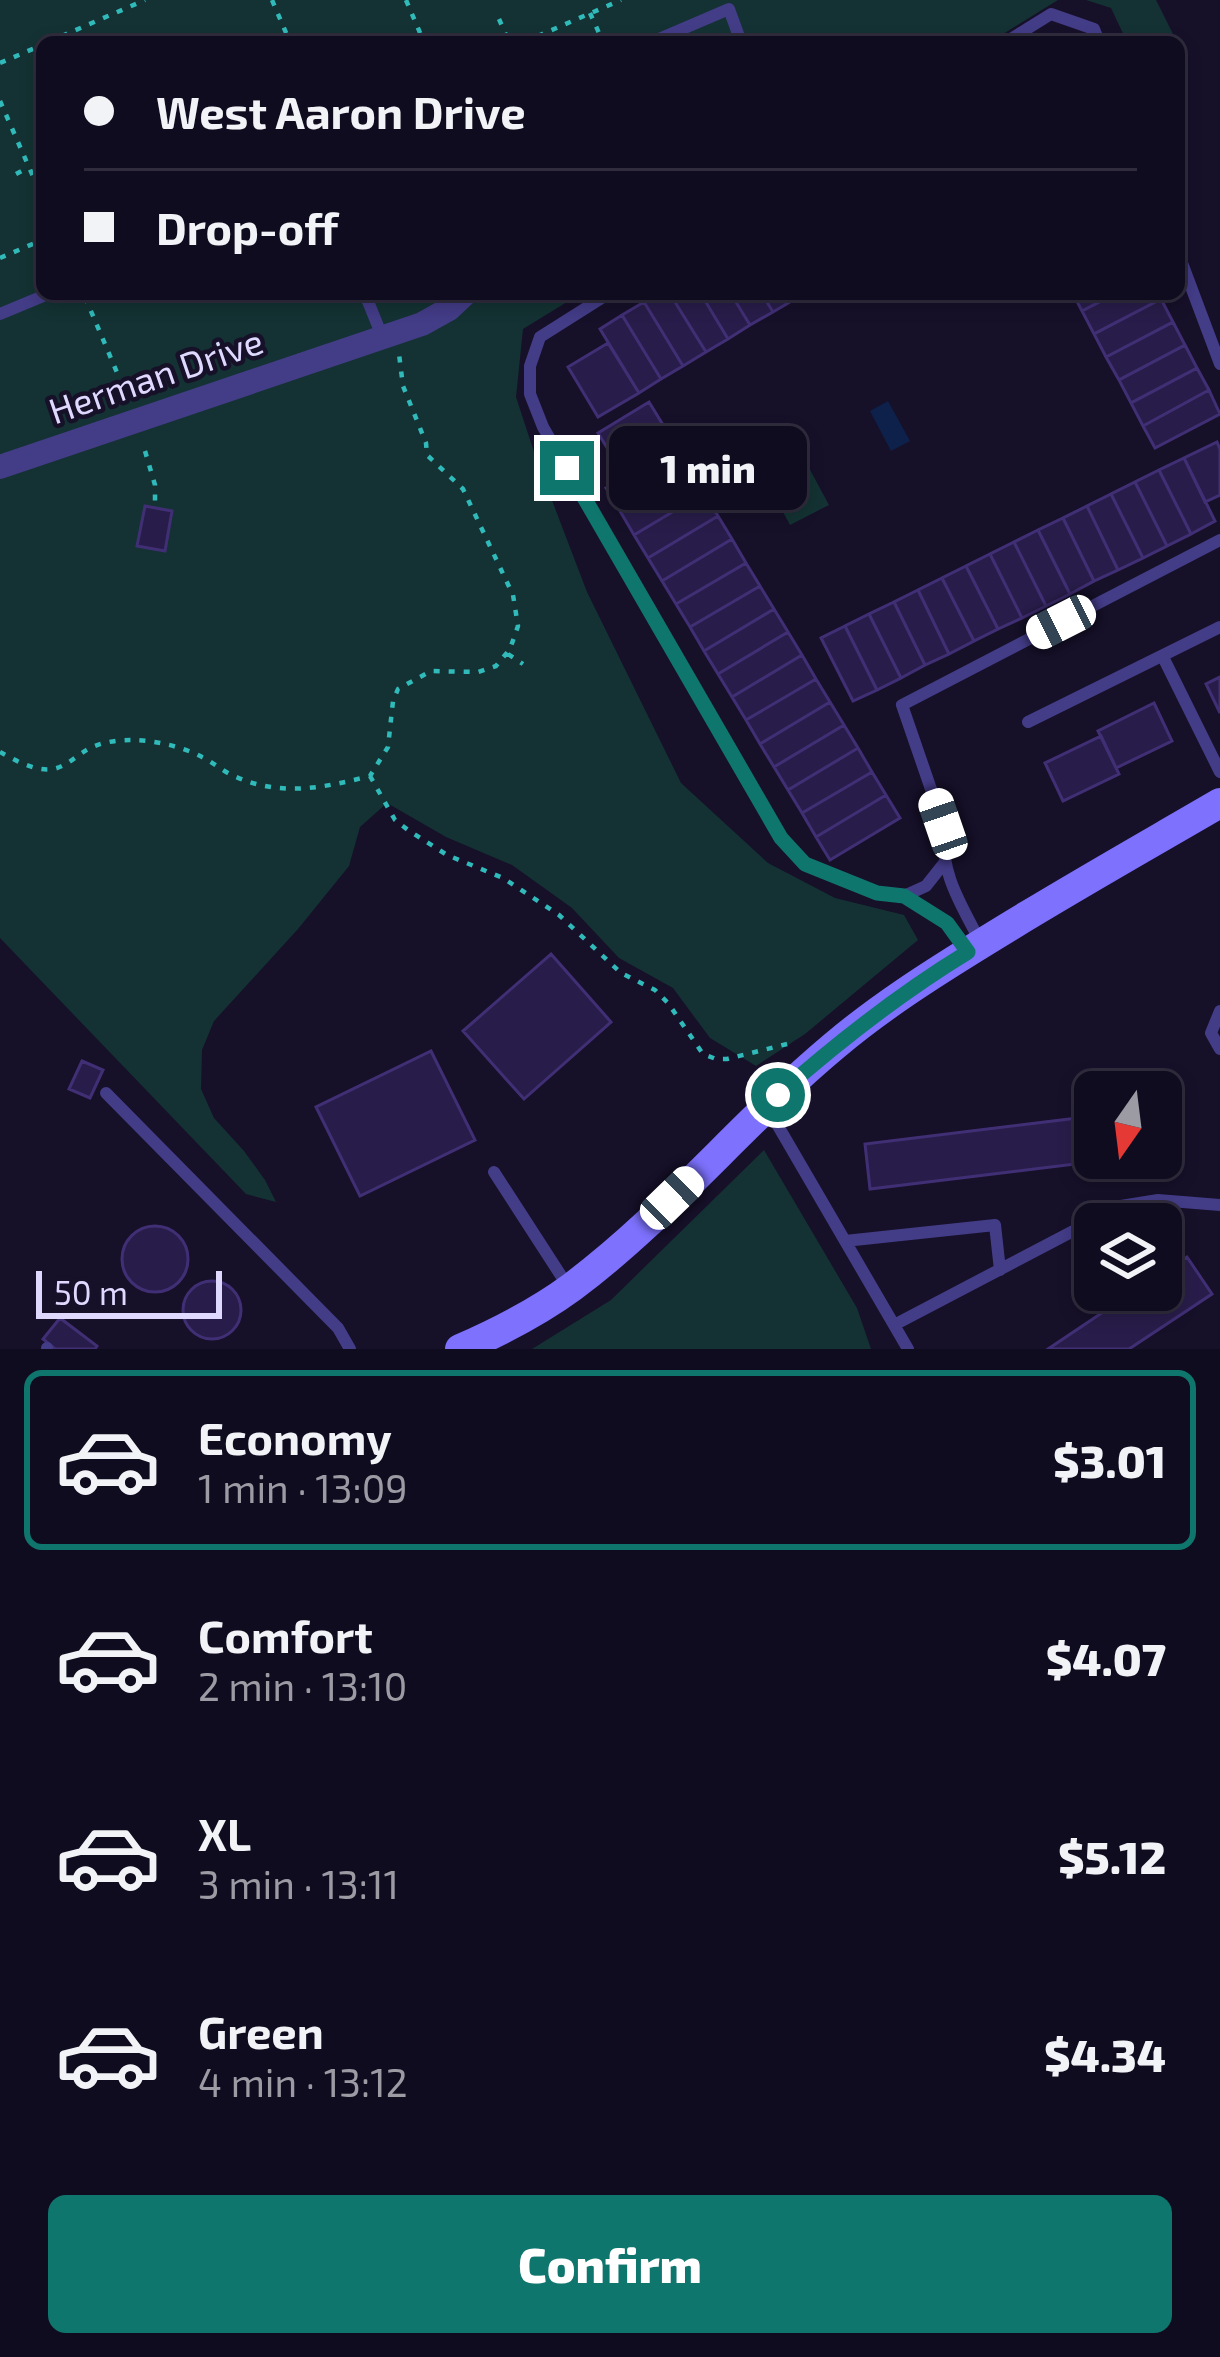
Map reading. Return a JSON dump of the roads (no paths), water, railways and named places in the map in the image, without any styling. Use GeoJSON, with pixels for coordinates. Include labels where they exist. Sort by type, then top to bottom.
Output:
{"type":"FeatureCollection","features":[{"type":"Feature","properties":{"kind":"street","name":"Herman Drive"},"geometry":{"type":"LineString","coordinates":[[0,467],[390,343],[458,300]]}},
{"type":"Feature","properties":{"kind":"street"},"geometry":{"type":"LineString","coordinates":[[460,1349],[570,1289],[837,1043],[914,986],[1220,803]]}},
{"type":"Feature","properties":{"kind":"lane"},"geometry":{"type":"LineString","coordinates":[[666,36],[729,9],[739,36]]}},
{"type":"Feature","properties":{"kind":"lane"},"geometry":{"type":"LineString","coordinates":[[1016,36],[1051,14],[1094,29],[1097,36]]}},
{"type":"Feature","properties":{"kind":"lane"},"geometry":{"type":"LineString","coordinates":[[1185,271],[1220,364]]}},
{"type":"Feature","properties":{"kind":"lane"},"geometry":{"type":"LineString","coordinates":[[0,314],[36,299]]}},
{"type":"Feature","properties":{"kind":"lane"},"geometry":{"type":"LineString","coordinates":[[368,300],[390,343]]}},
{"type":"Feature","properties":{"kind":"lane"},"geometry":{"type":"LineString","coordinates":[[599,300],[540,337],[530,366],[530,394],[543,428],[781,838],[805,864],[877,893],[904,896],[947,923],[974,948]]}},
{"type":"Feature","properties":{"kind":"lane"},"geometry":{"type":"LineString","coordinates":[[974,948],[948,880],[943,824],[902,705],[1220,540]]}},
{"type":"Feature","properties":{"kind":"lane"},"geometry":{"type":"LineString","coordinates":[[1028,722],[1220,627]]}},
{"type":"Feature","properties":{"kind":"lane"},"geometry":{"type":"LineString","coordinates":[[1163,657],[1220,772]]}},
{"type":"Feature","properties":{"kind":"lane"},"geometry":{"type":"LineString","coordinates":[[904,896],[926,886],[945,862]]}},
{"type":"Feature","properties":{"kind":"lane"},"geometry":{"type":"LineString","coordinates":[[1220,1011],[1211,1033],[1220,1049]]}},
{"type":"Feature","properties":{"kind":"lane"},"geometry":{"type":"LineString","coordinates":[[106,1093],[338,1328],[350,1349]]}},
{"type":"Feature","properties":{"kind":"lane"},"geometry":{"type":"LineString","coordinates":[[766,1106],[905,1349]]}},
{"type":"Feature","properties":{"kind":"lane"},"geometry":{"type":"LineString","coordinates":[[494,1172],[570,1289]]}},
{"type":"Feature","properties":{"kind":"lane"},"geometry":{"type":"LineString","coordinates":[[894,1325],[1121,1206],[1157,1200],[1220,1204]]}},
{"type":"Feature","properties":{"kind":"lane"},"geometry":{"type":"LineString","coordinates":[[845,1241],[995,1225],[1000,1270]]}},
{"type":"Feature","properties":{"kind":"water"},"geometry":{"type":"Polygon","coordinates":[[[888,401],[910,441],[891,451],[870,411],[888,401]]]}}]}
